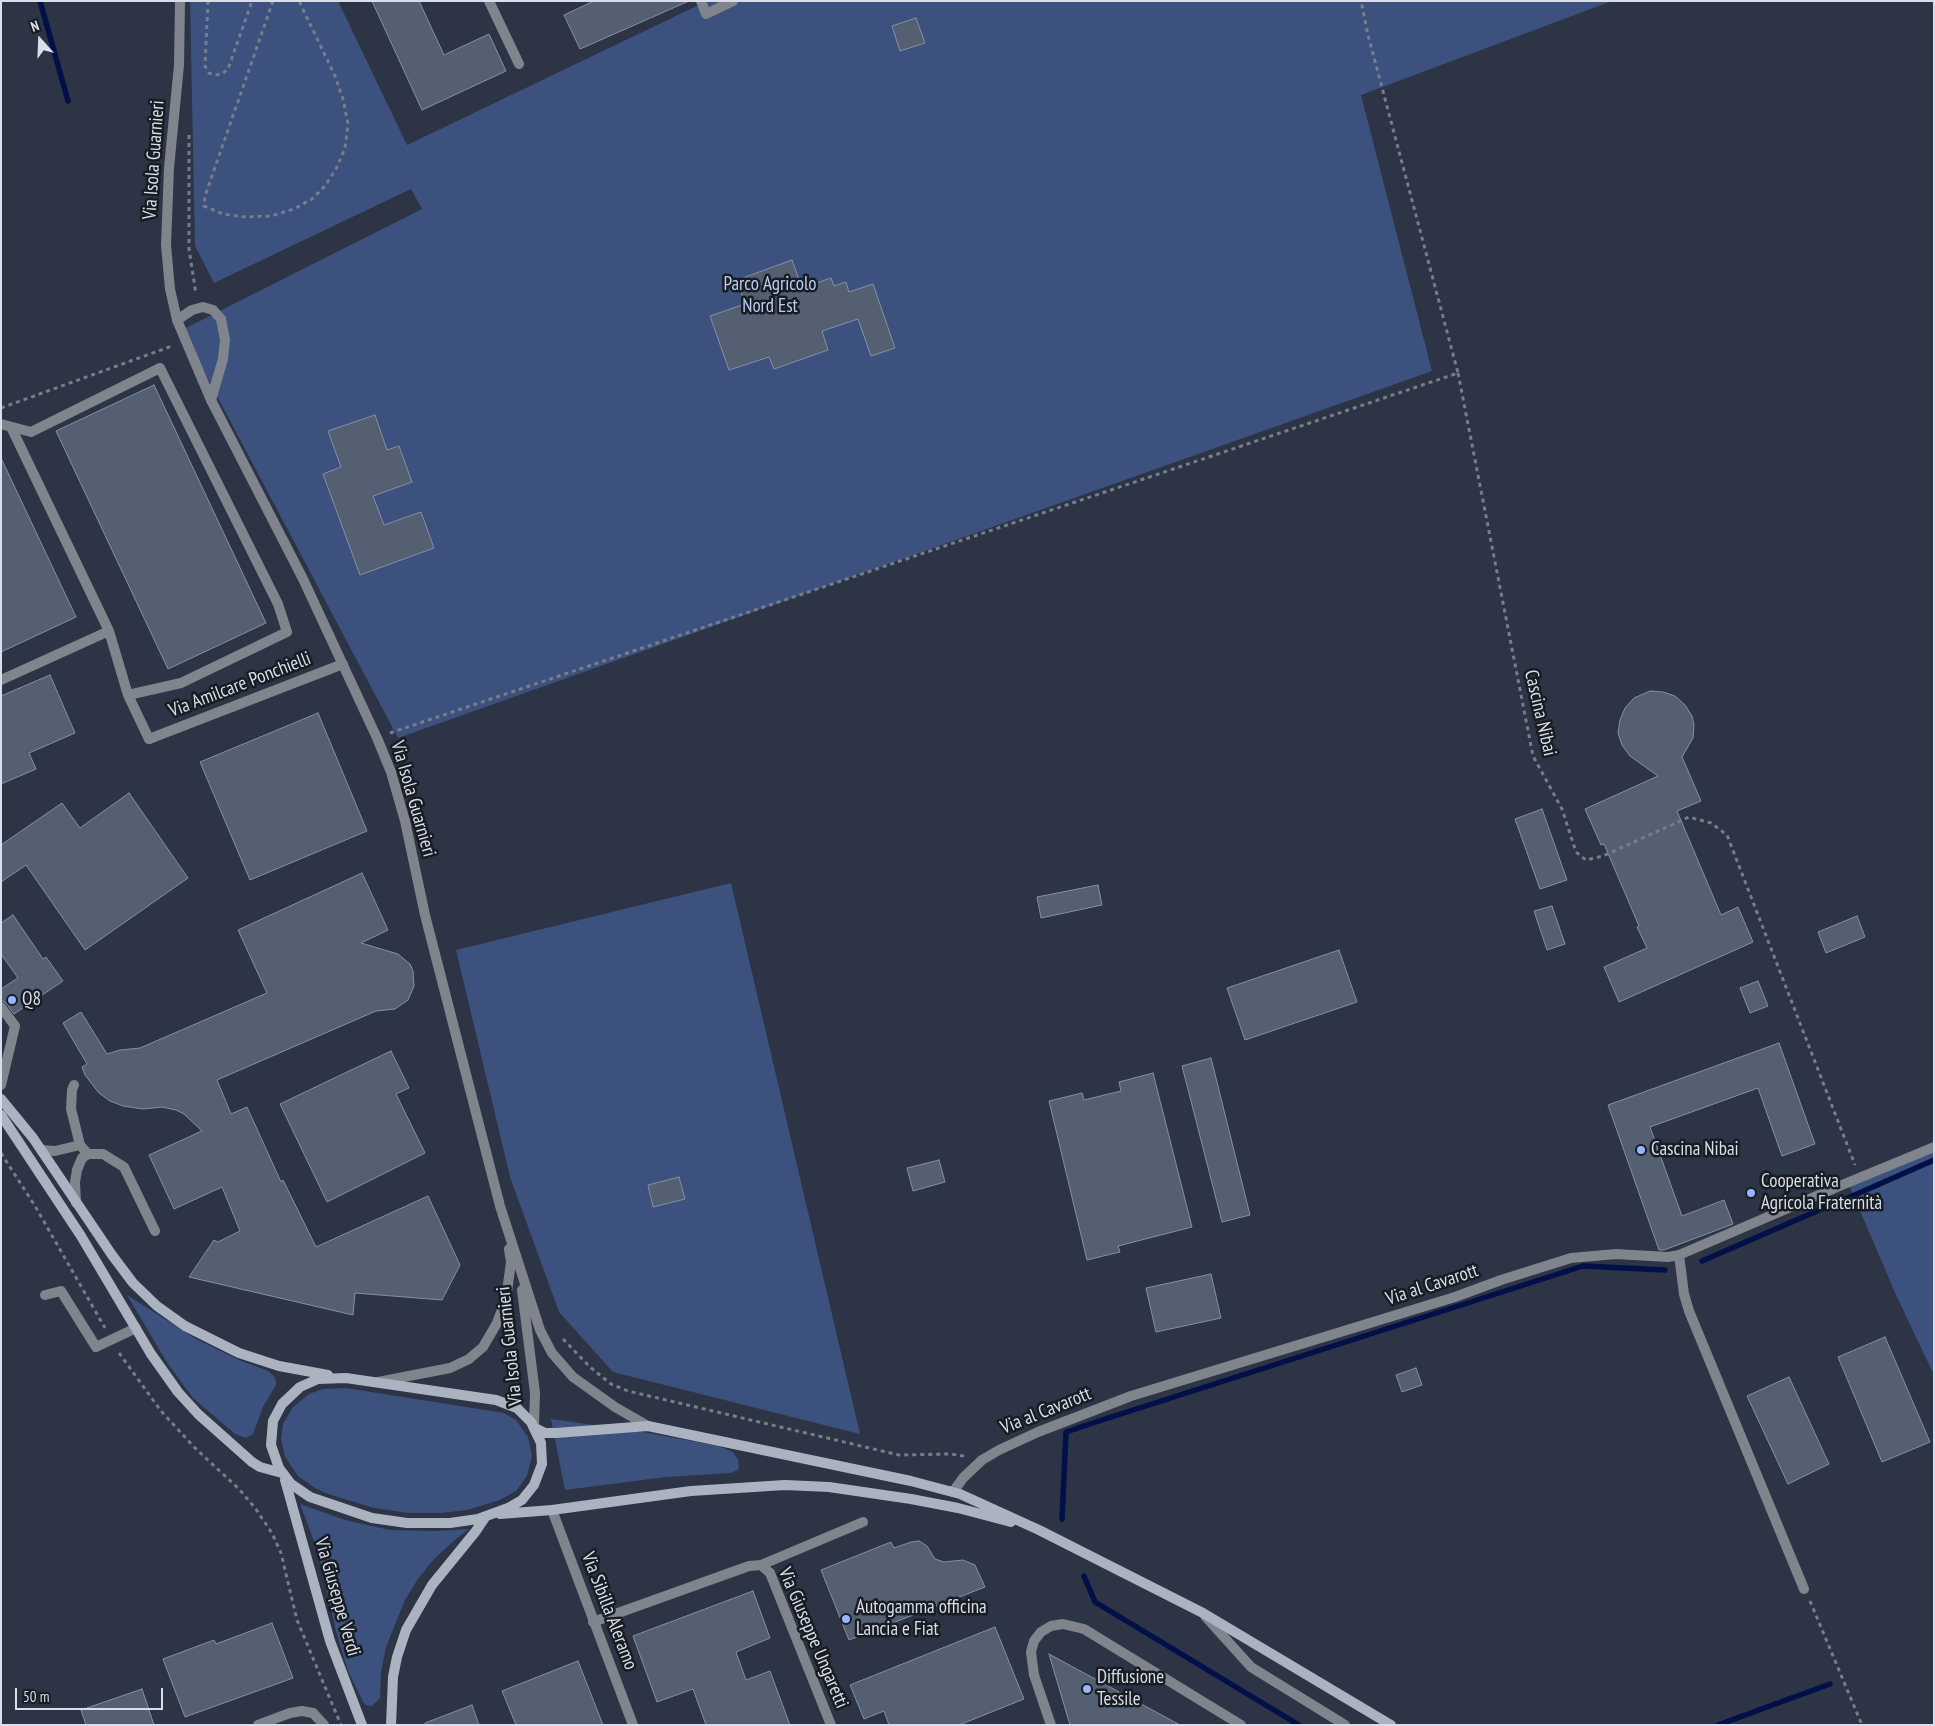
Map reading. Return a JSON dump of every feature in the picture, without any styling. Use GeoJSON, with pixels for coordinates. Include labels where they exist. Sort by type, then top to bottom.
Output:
{"type":"FeatureCollection","features":[{"type":"Feature","properties":{"kind":"main road"},"geometry":{"type":"LineString","coordinates":[[1,1099],[41,1150],[133,1283],[173,1319],[223,1347],[258,1360],[303,1371],[500,1401],[517,1408],[534,1427],[541,1444],[542,1456],[541,1469],[537,1481],[519,1502],[488,1516],[432,1586],[406,1630],[397,1656],[393,1677],[391,1725]]}},
{"type":"Feature","properties":{"kind":"main road"},"geometry":{"type":"LineString","coordinates":[[1,1115],[81,1236],[168,1379],[198,1414],[252,1462],[260,1467],[283,1475],[294,1487],[324,1503],[372,1518],[427,1524],[457,1522],[488,1516],[552,1510],[691,1491],[761,1486],[796,1486],[843,1489],[944,1505],[1039,1530]]}},
{"type":"Feature","properties":{"kind":"main road","name":"Via Giuseppe Verdi"},"geometry":{"type":"LineString","coordinates":[[346,1378],[325,1378],[298,1388],[282,1404],[273,1421],[271,1436],[274,1455],[283,1475],[330,1641],[362,1725]]}},
{"type":"Feature","properties":{"kind":"main road"},"geometry":{"type":"LineString","coordinates":[[534,1427],[545,1432],[556,1433],[648,1426],[840,1465],[953,1492],[980,1502],[1039,1530],[1203,1613],[1391,1725]]}},
{"type":"Feature","properties":{"kind":"street","name":"Via Isola Guarnieri"},"geometry":{"type":"LineString","coordinates":[[180,1],[179,73],[169,161],[166,245],[170,289],[177,320],[184,341],[211,400],[303,580],[378,738],[401,805],[425,915],[500,1206],[510,1252],[510,1273],[506,1299],[500,1316],[483,1347],[470,1359],[450,1368],[378,1382]]}},
{"type":"Feature","properties":{"kind":"street"},"geometry":{"type":"LineString","coordinates":[[489,1],[519,64]]}},
{"type":"Feature","properties":{"kind":"street"},"geometry":{"type":"LineString","coordinates":[[701,1],[706,14],[733,1]]}},
{"type":"Feature","properties":{"kind":"street"},"geometry":{"type":"LineString","coordinates":[[177,320],[192,310],[203,308],[213,310],[220,319],[225,340],[224,359],[211,400]]}},
{"type":"Feature","properties":{"kind":"street"},"geometry":{"type":"LineString","coordinates":[[160,368],[278,604],[287,632],[181,683],[128,695],[109,631],[6,426],[31,432],[160,368]]}},
{"type":"Feature","properties":{"kind":"street"},"geometry":{"type":"LineString","coordinates":[[1,680],[109,631]]}},
{"type":"Feature","properties":{"kind":"street","name":"Via Amilcare Ponchielli"},"geometry":{"type":"LineString","coordinates":[[128,695],[149,739],[343,664]]}},
{"type":"Feature","properties":{"kind":"street"},"geometry":{"type":"LineString","coordinates":[[1,1007],[15,1026],[1,1085]]}},
{"type":"Feature","properties":{"kind":"street"},"geometry":{"type":"LineString","coordinates":[[74,1085],[71,1109],[80,1145],[88,1154]]}},
{"type":"Feature","properties":{"kind":"street"},"geometry":{"type":"LineString","coordinates":[[41,1150],[55,1151],[80,1145]]}},
{"type":"Feature","properties":{"kind":"street","name":"Via al Cavarott"},"geometry":{"type":"LineString","coordinates":[[953,1492],[963,1478],[982,1460],[1015,1442],[1131,1396],[1455,1297],[1570,1258],[1616,1254],[1668,1257],[1679,1255],[1934,1147]]}},
{"type":"Feature","properties":{"kind":"street"},"geometry":{"type":"LineString","coordinates":[[76,1203],[75,1182],[82,1158],[88,1154],[103,1154],[124,1167],[154,1231]]}},
{"type":"Feature","properties":{"kind":"street","name":"Via Isola Guarnieri"},"geometry":{"type":"LineString","coordinates":[[500,1206],[540,1330],[560,1364],[573,1377],[590,1389],[648,1426]]}},
{"type":"Feature","properties":{"kind":"street"},"geometry":{"type":"LineString","coordinates":[[1679,1255],[1684,1294],[1689,1310],[1804,1589]]}},
{"type":"Feature","properties":{"kind":"street","name":"Via Isola Guarnieri"},"geometry":{"type":"LineString","coordinates":[[519,1264],[536,1393],[534,1427]]}},
{"type":"Feature","properties":{"kind":"street"},"geometry":{"type":"LineString","coordinates":[[44,1295],[61,1291],[96,1347],[136,1328]]}},
{"type":"Feature","properties":{"kind":"street","name":"Via Sibilla Aleramo"},"geometry":{"type":"LineString","coordinates":[[552,1510],[633,1725]]}},
{"type":"Feature","properties":{"kind":"street"},"geometry":{"type":"LineString","coordinates":[[761,1565],[863,1522]]}},
{"type":"Feature","properties":{"kind":"street","name":"Via Giuseppe Ungaretti"},"geometry":{"type":"LineString","coordinates":[[593,1622],[750,1566],[761,1565],[770,1573],[831,1725]]}},
{"type":"Feature","properties":{"kind":"street"},"geometry":{"type":"LineString","coordinates":[[1203,1613],[1251,1667],[1344,1725]]}},
{"type":"Feature","properties":{"kind":"street"},"geometry":{"type":"LineString","coordinates":[[1051,1725],[1034,1675],[1031,1652],[1034,1641],[1041,1632],[1051,1626],[1063,1624],[1084,1629],[1241,1725]]}},
{"type":"Feature","properties":{"kind":"street"},"geometry":{"type":"LineString","coordinates":[[258,1725],[290,1713],[302,1711],[313,1713],[324,1725]]}},
{"type":"Feature","properties":{"kind":"path"},"geometry":{"type":"LineString","coordinates":[[208,1],[205,66],[209,73],[214,75],[222,74],[228,69],[252,1]]}},
{"type":"Feature","properties":{"kind":"path"},"geometry":{"type":"LineString","coordinates":[[273,1],[205,196],[204,206],[223,214],[246,217],[271,216],[294,209],[312,199],[325,186],[345,148],[348,124],[343,99],[335,76],[299,1]]}},
{"type":"Feature","properties":{"kind":"path"},"geometry":{"type":"LineString","coordinates":[[378,738],[432,718],[1458,373],[1368,35],[1361,1]]}},
{"type":"Feature","properties":{"kind":"path"},"geometry":{"type":"LineString","coordinates":[[1,408],[184,341]]}},
{"type":"Feature","properties":{"kind":"path","name":"Cascina Nibai"},"geometry":{"type":"LineString","coordinates":[[1458,373],[1533,756],[1562,809],[1576,852],[1586,860],[1603,856],[1689,817],[1710,823],[1726,835],[1859,1178]]}},
{"type":"Feature","properties":{"kind":"path"},"geometry":{"type":"LineString","coordinates":[[1,1153],[44,1222],[122,1359],[161,1411],[194,1447],[239,1489],[272,1533],[281,1553],[297,1620],[341,1725]]}},
{"type":"Feature","properties":{"kind":"path"},"geometry":{"type":"LineString","coordinates":[[560,1336],[590,1367],[611,1384],[628,1392],[898,1455],[950,1454],[969,1456],[982,1460]]}},
{"type":"Feature","properties":{"kind":"path"},"geometry":{"type":"LineString","coordinates":[[1804,1589],[1862,1725]]}},
{"type":"Feature","properties":{"kind":"green space","name":"Parco Agricolo Nord Est"},"geometry":{"type":"Polygon","coordinates":[[[190,1],[338,1],[407,145],[707,1],[1612,1],[1361,95],[1432,371],[398,738],[182,330],[422,209],[411,189],[214,283],[195,246],[190,1]]]}},
{"type":"Feature","properties":{"kind":"green space"},"geometry":{"type":"Polygon","coordinates":[[[731,883],[860,1434],[613,1372],[559,1312],[510,1177],[456,950],[731,883]]]}},
{"type":"Feature","properties":{"kind":"green space"},"geometry":{"type":"Polygon","coordinates":[[[1934,1151],[1934,1375],[1896,1295],[1849,1185],[1934,1151]]]}},
{"type":"Feature","properties":{"kind":"green space"},"geometry":{"type":"Polygon","coordinates":[[[127,1295],[196,1339],[239,1360],[268,1371],[274,1376],[276,1385],[263,1407],[253,1434],[246,1438],[235,1434],[193,1398],[168,1364],[127,1295]]]}},
{"type":"Feature","properties":{"kind":"green space"},"geometry":{"type":"Polygon","coordinates":[[[346,1388],[504,1413],[516,1420],[528,1437],[532,1456],[527,1476],[516,1491],[500,1500],[467,1510],[441,1513],[408,1513],[374,1508],[328,1494],[315,1488],[298,1476],[285,1457],[281,1439],[283,1424],[293,1407],[309,1394],[323,1389],[346,1388]]]}},
{"type":"Feature","properties":{"kind":"green space"},"geometry":{"type":"Polygon","coordinates":[[[551,1419],[643,1432],[718,1446],[733,1452],[738,1460],[739,1467],[738,1470],[731,1473],[666,1477],[565,1490],[551,1419]]]}},
{"type":"Feature","properties":{"kind":"green space"},"geometry":{"type":"Polygon","coordinates":[[[300,1504],[345,1520],[390,1530],[437,1531],[469,1529],[433,1560],[405,1600],[386,1647],[381,1671],[380,1698],[372,1706],[366,1705],[363,1702],[348,1671],[336,1631],[318,1552],[300,1504]]]}},
{"type":"Feature","properties":{"kind":"building"},"geometry":{"type":"Polygon","coordinates":[[[372,1],[419,1],[444,55],[489,34],[506,71],[422,110],[372,1]]]}},
{"type":"Feature","properties":{"kind":"building"},"geometry":{"type":"Polygon","coordinates":[[[594,1],[689,1],[580,49],[564,15],[594,1]]]}},
{"type":"Feature","properties":{"kind":"building"},"geometry":{"type":"Polygon","coordinates":[[[916,18],[925,43],[900,51],[892,26],[916,18]]]}},
{"type":"Feature","properties":{"kind":"building"},"geometry":{"type":"Polygon","coordinates":[[[792,260],[802,288],[831,278],[834,286],[846,282],[849,292],[873,284],[895,348],[871,356],[858,319],[822,331],[828,350],[774,369],[769,357],[729,370],[710,316],[745,304],[737,280],[792,260]]]}},
{"type":"Feature","properties":{"kind":"building"},"geometry":{"type":"Polygon","coordinates":[[[154,385],[266,623],[168,669],[56,431],[154,385]]]}},
{"type":"Feature","properties":{"kind":"building"},"geometry":{"type":"Polygon","coordinates":[[[375,415],[387,450],[399,446],[412,482],[373,496],[384,525],[421,512],[434,548],[360,575],[323,474],[341,467],[328,431],[375,415]]]}},
{"type":"Feature","properties":{"kind":"building"},"geometry":{"type":"Polygon","coordinates":[[[1,458],[76,617],[1,652],[1,458]]]}},
{"type":"Feature","properties":{"kind":"building"},"geometry":{"type":"Polygon","coordinates":[[[50,675],[75,733],[29,753],[36,769],[1,784],[1,696],[50,675]]]}},
{"type":"Feature","properties":{"kind":"building"},"geometry":{"type":"Polygon","coordinates":[[[1650,691],[1663,692],[1675,696],[1685,705],[1692,716],[1694,725],[1693,738],[1682,757],[1701,801],[1677,811],[1721,915],[1738,907],[1753,942],[1619,1002],[1604,967],[1647,948],[1604,844],[1601,845],[1585,809],[1658,776],[1630,756],[1622,745],[1618,733],[1620,720],[1625,708],[1634,698],[1650,691]]]}},
{"type":"Feature","properties":{"kind":"building"},"geometry":{"type":"Polygon","coordinates":[[[318,713],[367,831],[250,880],[200,762],[318,713]]]}},
{"type":"Feature","properties":{"kind":"building"},"geometry":{"type":"Polygon","coordinates":[[[129,793],[188,878],[85,950],[26,865],[1,882],[1,845],[62,803],[80,828],[129,793]]]}},
{"type":"Feature","properties":{"kind":"building"},"geometry":{"type":"Polygon","coordinates":[[[1542,809],[1567,880],[1540,889],[1515,819],[1542,809]]]}},
{"type":"Feature","properties":{"kind":"building"},"geometry":{"type":"Polygon","coordinates":[[[362,873],[388,930],[361,943],[398,954],[410,964],[413,971],[414,986],[408,1000],[395,1009],[376,1011],[217,1080],[231,1114],[247,1107],[281,1182],[283,1180],[316,1247],[428,1196],[460,1265],[442,1300],[355,1293],[353,1315],[189,1277],[214,1240],[218,1242],[240,1231],[222,1187],[174,1209],[149,1155],[202,1131],[184,1114],[176,1110],[162,1107],[143,1109],[123,1106],[110,1101],[99,1093],[85,1075],[82,1067],[87,1064],[63,1023],[81,1012],[107,1054],[120,1050],[140,1048],[267,993],[238,930],[362,873]]]}},
{"type":"Feature","properties":{"kind":"building"},"geometry":{"type":"Polygon","coordinates":[[[1098,885],[1102,905],[1041,918],[1037,897],[1098,885]]]}},
{"type":"Feature","properties":{"kind":"building"},"geometry":{"type":"Polygon","coordinates":[[[1552,906],[1565,944],[1547,950],[1534,911],[1552,906]]]}},
{"type":"Feature","properties":{"kind":"building"},"geometry":{"type":"Polygon","coordinates":[[[13,915],[43,959],[46,957],[63,981],[14,1014],[6,1003],[1,1000],[1,989],[18,978],[1,954],[1,923],[13,915]]]}},
{"type":"Feature","properties":{"kind":"building"},"geometry":{"type":"Polygon","coordinates":[[[1857,916],[1865,937],[1826,953],[1818,932],[1857,916]]]}},
{"type":"Feature","properties":{"kind":"building"},"geometry":{"type":"Polygon","coordinates":[[[1339,950],[1357,1002],[1245,1040],[1227,988],[1339,950]]]}},
{"type":"Feature","properties":{"kind":"building"},"geometry":{"type":"Polygon","coordinates":[[[1758,981],[1768,1006],[1750,1013],[1740,988],[1758,981]]]}},
{"type":"Feature","properties":{"kind":"building","name":"Cascina Nibai"},"geometry":{"type":"Polygon","coordinates":[[[1779,1043],[1815,1144],[1782,1156],[1758,1088],[1650,1127],[1682,1216],[1724,1200],[1733,1224],[1664,1250],[1659,1250],[1608,1105],[1779,1043]]]}},
{"type":"Feature","properties":{"kind":"building"},"geometry":{"type":"Polygon","coordinates":[[[391,1051],[409,1088],[396,1094],[425,1153],[327,1202],[280,1104],[391,1051]]]}},
{"type":"Feature","properties":{"kind":"building"},"geometry":{"type":"Polygon","coordinates":[[[1211,1058],[1250,1215],[1222,1222],[1182,1066],[1211,1058]]]}},
{"type":"Feature","properties":{"kind":"building"},"geometry":{"type":"Polygon","coordinates":[[[1153,1073],[1192,1227],[1118,1246],[1120,1252],[1087,1260],[1049,1101],[1082,1093],[1084,1100],[1121,1091],[1119,1082],[1153,1073]]]}},
{"type":"Feature","properties":{"kind":"building"},"geometry":{"type":"Polygon","coordinates":[[[939,1160],[945,1182],[913,1191],[907,1168],[939,1160]]]}},
{"type":"Feature","properties":{"kind":"building"},"geometry":{"type":"Polygon","coordinates":[[[679,1177],[685,1199],[653,1207],[648,1185],[679,1177]]]}},
{"type":"Feature","properties":{"kind":"building"},"geometry":{"type":"Polygon","coordinates":[[[1211,1274],[1221,1318],[1156,1332],[1146,1288],[1211,1274]]]}},
{"type":"Feature","properties":{"kind":"building"},"geometry":{"type":"Polygon","coordinates":[[[1885,1337],[1930,1442],[1882,1462],[1838,1357],[1885,1337]]]}},
{"type":"Feature","properties":{"kind":"building"},"geometry":{"type":"Polygon","coordinates":[[[1416,1368],[1422,1385],[1402,1392],[1396,1375],[1416,1368]]]}},
{"type":"Feature","properties":{"kind":"building"},"geometry":{"type":"Polygon","coordinates":[[[1789,1377],[1829,1464],[1788,1484],[1747,1396],[1789,1377]]]}},
{"type":"Feature","properties":{"kind":"building"},"geometry":{"type":"Polygon","coordinates":[[[919,1541],[927,1546],[935,1559],[944,1562],[963,1560],[975,1565],[985,1587],[849,1640],[821,1570],[891,1542],[894,1548],[919,1541]]]}},
{"type":"Feature","properties":{"kind":"building"},"geometry":{"type":"Polygon","coordinates":[[[753,1591],[770,1638],[736,1652],[746,1680],[770,1671],[790,1725],[706,1725],[693,1689],[657,1702],[633,1636],[753,1591]]]}},
{"type":"Feature","properties":{"kind":"building"},"geometry":{"type":"Polygon","coordinates":[[[272,1623],[293,1678],[185,1717],[163,1659],[214,1640],[216,1644],[272,1623]]]}},
{"type":"Feature","properties":{"kind":"building"},"geometry":{"type":"Polygon","coordinates":[[[995,1627],[1024,1699],[959,1725],[889,1725],[884,1711],[864,1719],[850,1685],[995,1627]]]}},
{"type":"Feature","properties":{"kind":"building","name":"Diffusione Tessile"},"geometry":{"type":"Polygon","coordinates":[[[1049,1654],[1180,1725],[1070,1725],[1049,1654]]]}},
{"type":"Feature","properties":{"kind":"building"},"geometry":{"type":"Polygon","coordinates":[[[578,1661],[603,1725],[516,1725],[502,1691],[578,1661]]]}},
{"type":"Feature","properties":{"kind":"building"},"geometry":{"type":"Polygon","coordinates":[[[142,1689],[154,1725],[86,1725],[81,1710],[142,1689]]]}},
{"type":"Feature","properties":{"kind":"building"},"geometry":{"type":"Polygon","coordinates":[[[472,1705],[479,1725],[425,1725],[425,1723],[472,1705]]]}},
{"type":"Feature","properties":{"kind":"waterway"},"geometry":{"type":"LineString","coordinates":[[40,1],[68,101]]}},
{"type":"Feature","properties":{"kind":"waterway"},"geometry":{"type":"LineString","coordinates":[[1841,1201],[1934,1160]]}},
{"type":"Feature","properties":{"kind":"waterway"},"geometry":{"type":"LineString","coordinates":[[1702,1261],[1824,1208]]}},
{"type":"Feature","properties":{"kind":"waterway"},"geometry":{"type":"LineString","coordinates":[[1062,1519],[1066,1432],[1583,1266],[1665,1270]]}},
{"type":"Feature","properties":{"kind":"waterway"},"geometry":{"type":"LineString","coordinates":[[1084,1576],[1095,1602],[1299,1725]]}},
{"type":"Feature","properties":{"kind":"waterway"},"geometry":{"type":"LineString","coordinates":[[1718,1725],[1830,1684]]}},
{"type":"Feature","properties":{"kind":"place","name":"Q8"},"geometry":{"type":"Point","coordinates":[12,1000]}},
{"type":"Feature","properties":{"kind":"place","name":"Cascina Nibai"},"geometry":{"type":"Point","coordinates":[1641,1150]}},
{"type":"Feature","properties":{"kind":"place","name":"Cooperativa Agricola Fraternità"},"geometry":{"type":"Point","coordinates":[1751,1193]}},
{"type":"Feature","properties":{"kind":"place","name":"Autogamma officina Lancia e Fiat"},"geometry":{"type":"Point","coordinates":[846,1619]}},
{"type":"Feature","properties":{"kind":"place","name":"Diffusione Tessile"},"geometry":{"type":"Point","coordinates":[1087,1689]}}]}
